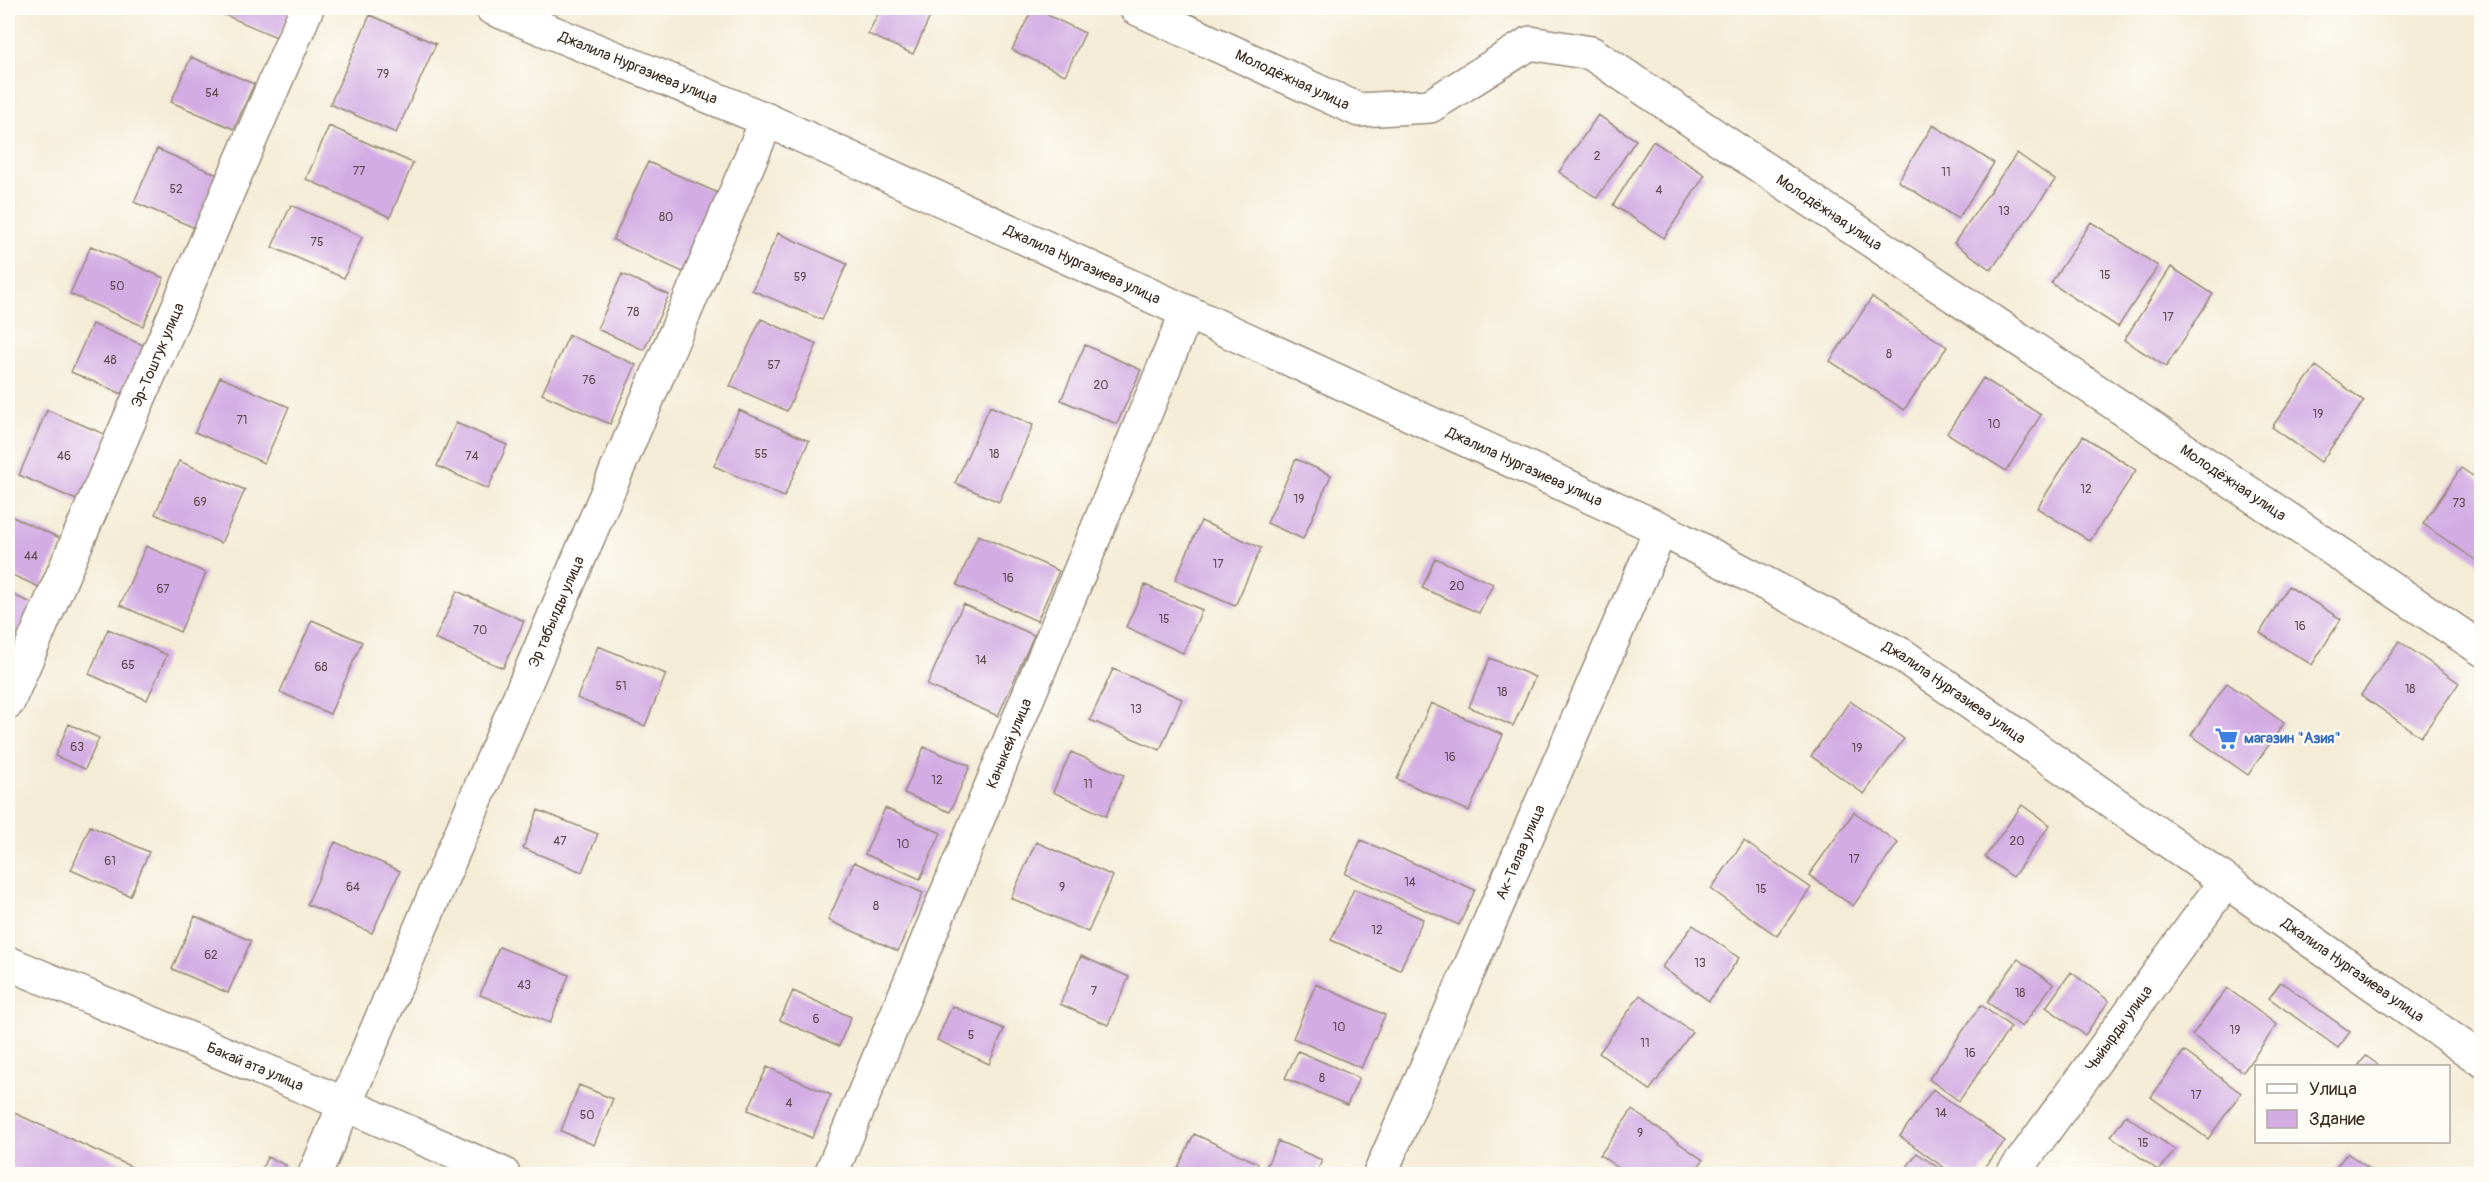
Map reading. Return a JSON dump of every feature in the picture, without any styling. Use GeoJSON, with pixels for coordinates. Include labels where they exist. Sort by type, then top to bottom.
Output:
{"type":"FeatureCollection","features":[{"type":"Feature","properties":{"kind":"street","name":"Эр-Тоштук улица"},"geometry":{"type":"LineString","coordinates":[[8,702],[307,8]]}},
{"type":"Feature","properties":{"kind":"street","name":"Джалила Нургазиева улица"},"geometry":{"type":"LineString","coordinates":[[492,8],[767,120],[1661,529],[1902,655],[2481,1060]]}},
{"type":"Feature","properties":{"kind":"street","name":"Молодёжная улица"},"geometry":{"type":"LineString","coordinates":[[1136,8],[1359,110],[1430,106],[1530,43],[1591,52],[2481,649]]}},
{"type":"Feature","properties":{"kind":"street","name":"Эр табылды улица"},"geometry":{"type":"LineString","coordinates":[[315,1174],[767,120]]}},
{"type":"Feature","properties":{"kind":"street","name":"Каныкей улица"},"geometry":{"type":"LineString","coordinates":[[831,1174],[1187,312]]}},
{"type":"Feature","properties":{"kind":"street","name":"Ак-Талаа улица"},"geometry":{"type":"LineString","coordinates":[[1380,1174],[1661,529]]}},
{"type":"Feature","properties":{"kind":"street","name":"Чыйырды улица"},"geometry":{"type":"LineString","coordinates":[[2013,1174],[2225,882]]}},
{"type":"Feature","properties":{"kind":"street","name":"Бакай ата улица"},"geometry":{"type":"LineString","coordinates":[[8,963],[345,1104],[503,1174]]}},
{"type":"Feature","properties":{"kind":"building"},"geometry":{"type":"Polygon","coordinates":[[[223,8],[292,8],[279,38],[220,13],[223,8]]]}},
{"type":"Feature","properties":{"kind":"building"},"geometry":{"type":"Polygon","coordinates":[[[881,8],[934,8],[913,54],[868,34],[881,8]]]}},
{"type":"Feature","properties":{"kind":"building"},"geometry":{"type":"Polygon","coordinates":[[[1033,8],[1085,33],[1065,75],[1012,50],[1033,8]]]}},
{"type":"Feature","properties":{"kind":"building"},"geometry":{"type":"Polygon","coordinates":[[[370,15],[436,44],[396,133],[330,104],[370,15]]]}},
{"type":"Feature","properties":{"kind":"building"},"geometry":{"type":"Polygon","coordinates":[[[191,57],[254,84],[234,129],[171,102],[191,57]]]}},
{"type":"Feature","properties":{"kind":"building"},"geometry":{"type":"Polygon","coordinates":[[[1598,115],[1636,140],[1597,198],[1559,172],[1598,115]]]}},
{"type":"Feature","properties":{"kind":"building"},"geometry":{"type":"Polygon","coordinates":[[[1933,125],[1994,163],[1958,219],[1898,181],[1933,125]]]}},
{"type":"Feature","properties":{"kind":"building"},"geometry":{"type":"Polygon","coordinates":[[[329,126],[413,163],[390,217],[306,179],[329,126]]]}},
{"type":"Feature","properties":{"kind":"building"},"geometry":{"type":"Polygon","coordinates":[[[1653,141],[1705,175],[1664,238],[1613,205],[1653,141]]]}},
{"type":"Feature","properties":{"kind":"building"},"geometry":{"type":"Polygon","coordinates":[[[157,149],[218,175],[195,228],[134,202],[157,149]]]}},
{"type":"Feature","properties":{"kind":"building"},"geometry":{"type":"Polygon","coordinates":[[[2017,153],[2055,180],[1991,270],[1954,243],[2017,153]]]}},
{"type":"Feature","properties":{"kind":"building"},"geometry":{"type":"Polygon","coordinates":[[[648,162],[718,193],[683,272],[613,240],[648,162]]]}},
{"type":"Feature","properties":{"kind":"building"},"geometry":{"type":"Polygon","coordinates":[[[291,205],[362,237],[344,278],[272,247],[291,205]]]}},
{"type":"Feature","properties":{"kind":"building"},"geometry":{"type":"Polygon","coordinates":[[[2091,222],[2158,266],[2118,327],[2051,283],[2091,222]]]}},
{"type":"Feature","properties":{"kind":"building"},"geometry":{"type":"Polygon","coordinates":[[[778,233],[847,264],[822,320],[752,290],[778,233]]]}},
{"type":"Feature","properties":{"kind":"building"},"geometry":{"type":"Polygon","coordinates":[[[91,246],[164,278],[143,326],[70,294],[91,246]]]}},
{"type":"Feature","properties":{"kind":"building"},"geometry":{"type":"Polygon","coordinates":[[[2171,267],[2213,294],[2166,367],[2124,340],[2171,267]]]}},
{"type":"Feature","properties":{"kind":"building"},"geometry":{"type":"Polygon","coordinates":[[[622,274],[669,295],[644,350],[597,329],[622,274]]]}},
{"type":"Feature","properties":{"kind":"building"},"geometry":{"type":"Polygon","coordinates":[[[1872,297],[1947,347],[1904,410],[1830,361],[1872,297]]]}},
{"type":"Feature","properties":{"kind":"building"},"geometry":{"type":"Polygon","coordinates":[[[761,319],[817,344],[787,411],[730,386],[761,319]]]}},
{"type":"Feature","properties":{"kind":"building"},"geometry":{"type":"Polygon","coordinates":[[[92,324],[148,347],[127,396],[71,372],[92,324]]]}},
{"type":"Feature","properties":{"kind":"building"},"geometry":{"type":"Polygon","coordinates":[[[569,335],[636,365],[610,424],[542,394],[569,335]]]}},
{"type":"Feature","properties":{"kind":"building"},"geometry":{"type":"Polygon","coordinates":[[[1085,345],[1141,370],[1117,424],[1061,400],[1085,345]]]}},
{"type":"Feature","properties":{"kind":"building"},"geometry":{"type":"Polygon","coordinates":[[[2316,366],[2364,401],[2321,462],[2272,427],[2316,366]]]}},
{"type":"Feature","properties":{"kind":"building"},"geometry":{"type":"Polygon","coordinates":[[[220,377],[289,407],[264,463],[195,432],[220,377]]]}},
{"type":"Feature","properties":{"kind":"building"},"geometry":{"type":"Polygon","coordinates":[[[1983,378],[2041,415],[2006,471],[1947,433],[1983,378]]]}},
{"type":"Feature","properties":{"kind":"building"},"geometry":{"type":"Polygon","coordinates":[[[990,406],[1033,425],[999,502],[955,483],[990,406]]]}},
{"type":"Feature","properties":{"kind":"building"},"geometry":{"type":"Polygon","coordinates":[[[47,410],[109,436],[81,502],[19,475],[47,410]]]}},
{"type":"Feature","properties":{"kind":"building"},"geometry":{"type":"Polygon","coordinates":[[[739,410],[809,441],[784,497],[714,466],[739,410]]]}},
{"type":"Feature","properties":{"kind":"building"},"geometry":{"type":"Polygon","coordinates":[[[456,423],[507,445],[488,489],[437,466],[456,423]]]}},
{"type":"Feature","properties":{"kind":"building"},"geometry":{"type":"Polygon","coordinates":[[[2083,436],[2136,470],[2090,541],[2037,508],[2083,436]]]}},
{"type":"Feature","properties":{"kind":"building"},"geometry":{"type":"Polygon","coordinates":[[[1296,459],[1331,475],[1303,539],[1267,523],[1296,459]]]}},
{"type":"Feature","properties":{"kind":"building"},"geometry":{"type":"Polygon","coordinates":[[[179,461],[245,490],[221,543],[155,514],[179,461]]]}},
{"type":"Feature","properties":{"kind":"building"},"geometry":{"type":"Polygon","coordinates":[[[2461,468],[2482,482],[2482,555],[2477,561],[2423,524],[2461,468]]]}},
{"type":"Feature","properties":{"kind":"building"},"geometry":{"type":"Polygon","coordinates":[[[8,515],[62,539],[41,588],[8,573],[8,515]]]}},
{"type":"Feature","properties":{"kind":"building"},"geometry":{"type":"Polygon","coordinates":[[[1201,521],[1261,548],[1235,606],[1175,580],[1201,521]]]}},
{"type":"Feature","properties":{"kind":"building"},"geometry":{"type":"Polygon","coordinates":[[[978,535],[1059,571],[1037,621],[957,585],[978,535]]]}},
{"type":"Feature","properties":{"kind":"building"},"geometry":{"type":"Polygon","coordinates":[[[146,546],[206,573],[180,632],[120,605],[146,546]]]}},
{"type":"Feature","properties":{"kind":"building"},"geometry":{"type":"Polygon","coordinates":[[[1435,558],[1493,584],[1479,613],[1422,588],[1435,558]]]}},
{"type":"Feature","properties":{"kind":"building"},"geometry":{"type":"Polygon","coordinates":[[[1145,585],[1202,610],[1183,653],[1126,627],[1145,585]]]}},
{"type":"Feature","properties":{"kind":"building"},"geometry":{"type":"Polygon","coordinates":[[[2288,586],[2341,619],[2312,665],[2260,633],[2288,586]]]}},
{"type":"Feature","properties":{"kind":"building"},"geometry":{"type":"Polygon","coordinates":[[[457,591],[524,621],[503,668],[435,639],[457,591]]]}},
{"type":"Feature","properties":{"kind":"building"},"geometry":{"type":"Polygon","coordinates":[[[8,593],[32,603],[10,656],[8,655],[8,593]]]}},
{"type":"Feature","properties":{"kind":"building"},"geometry":{"type":"Polygon","coordinates":[[[963,604],[1034,635],[998,716],[927,685],[963,604]]]}},
{"type":"Feature","properties":{"kind":"building"},"geometry":{"type":"Polygon","coordinates":[[[312,620],[362,642],[330,714],[280,692],[312,620]]]}},
{"type":"Feature","properties":{"kind":"building"},"geometry":{"type":"Polygon","coordinates":[[[108,629],[167,655],[147,700],[89,674],[108,629]]]}},
{"type":"Feature","properties":{"kind":"building"},"geometry":{"type":"Polygon","coordinates":[[[2399,641],[2459,683],[2421,737],[2361,695],[2399,641]]]}},
{"type":"Feature","properties":{"kind":"building"},"geometry":{"type":"Polygon","coordinates":[[[598,646],[666,674],[645,726],[577,698],[598,646]]]}},
{"type":"Feature","properties":{"kind":"building"},"geometry":{"type":"Polygon","coordinates":[[[1490,658],[1535,677],[1513,726],[1469,707],[1490,658]]]}},
{"type":"Feature","properties":{"kind":"building"},"geometry":{"type":"Polygon","coordinates":[[[1113,669],[1182,699],[1160,750],[1090,720],[1113,669]]]}},
{"type":"Feature","properties":{"kind":"building"},"geometry":{"type":"Polygon","coordinates":[[[2227,683],[2284,723],[2248,775],[2191,735],[2227,683]]]}},
{"type":"Feature","properties":{"kind":"building"},"geometry":{"type":"Polygon","coordinates":[[[1850,701],[1904,739],[1864,794],[1811,756],[1850,701]]]}},
{"type":"Feature","properties":{"kind":"building"},"geometry":{"type":"Polygon","coordinates":[[[1431,703],[1503,735],[1469,811],[1397,779],[1431,703]]]}},
{"type":"Feature","properties":{"kind":"building"},"geometry":{"type":"Polygon","coordinates":[[[69,724],[99,738],[85,769],[55,756],[69,724]]]}},
{"type":"Feature","properties":{"kind":"building"},"geometry":{"type":"Polygon","coordinates":[[[924,747],[970,766],[950,812],[904,793],[924,747]]]}},
{"type":"Feature","properties":{"kind":"building"},"geometry":{"type":"Polygon","coordinates":[[[1071,752],[1124,775],[1106,816],[1053,792],[1071,752]]]}},
{"type":"Feature","properties":{"kind":"building"},"geometry":{"type":"Polygon","coordinates":[[[2022,805],[2050,825],[2013,877],[1985,857],[2022,805]]]}},
{"type":"Feature","properties":{"kind":"building"},"geometry":{"type":"Polygon","coordinates":[[[885,808],[941,833],[920,879],[865,854],[885,808]]]}},
{"type":"Feature","properties":{"kind":"building"},"geometry":{"type":"Polygon","coordinates":[[[538,810],[598,834],[582,872],[523,848],[538,810]]]}},
{"type":"Feature","properties":{"kind":"building"},"geometry":{"type":"Polygon","coordinates":[[[1854,812],[1898,843],[1853,906],[1809,875],[1854,812]]]}},
{"type":"Feature","properties":{"kind":"building"},"geometry":{"type":"Polygon","coordinates":[[[90,826],[149,852],[130,896],[71,870],[90,826]]]}},
{"type":"Feature","properties":{"kind":"building"},"geometry":{"type":"Polygon","coordinates":[[[1361,840],[1475,890],[1459,925],[1345,874],[1361,840]]]}},
{"type":"Feature","properties":{"kind":"building"},"geometry":{"type":"Polygon","coordinates":[[[1744,841],[1811,888],[1777,936],[1711,889],[1744,841]]]}},
{"type":"Feature","properties":{"kind":"building"},"geometry":{"type":"Polygon","coordinates":[[[335,842],[400,871],[372,933],[307,904],[335,842]]]}},
{"type":"Feature","properties":{"kind":"building"},"geometry":{"type":"Polygon","coordinates":[[[1036,842],[1113,876],[1088,932],[1011,898],[1036,842]]]}},
{"type":"Feature","properties":{"kind":"building"},"geometry":{"type":"Polygon","coordinates":[[[854,862],[923,893],[898,951],[828,920],[854,862]]]}},
{"type":"Feature","properties":{"kind":"building"},"geometry":{"type":"Polygon","coordinates":[[[1354,889],[1423,919],[1400,970],[1331,940],[1354,889]]]}},
{"type":"Feature","properties":{"kind":"building"},"geometry":{"type":"Polygon","coordinates":[[[195,916],[251,941],[228,993],[172,969],[195,916]]]}},
{"type":"Feature","properties":{"kind":"building"},"geometry":{"type":"Polygon","coordinates":[[[1693,925],[1739,958],[1709,1001],[1662,967],[1693,925]]]}},
{"type":"Feature","properties":{"kind":"building"},"geometry":{"type":"Polygon","coordinates":[[[499,947],[569,975],[550,1023],[480,995],[499,947]]]}},
{"type":"Feature","properties":{"kind":"building"},"geometry":{"type":"Polygon","coordinates":[[[1081,956],[1129,977],[1108,1025],[1060,1004],[1081,956]]]}},
{"type":"Feature","properties":{"kind":"building"},"geometry":{"type":"Polygon","coordinates":[[[2018,959],[2053,984],[2022,1027],[1987,1002],[2018,959]]]}},
{"type":"Feature","properties":{"kind":"building"},"geometry":{"type":"Polygon","coordinates":[[[2071,972],[2109,1001],[2085,1035],[2046,1007],[2071,972]]]}},
{"type":"Feature","properties":{"kind":"building"},"geometry":{"type":"Polygon","coordinates":[[[2281,982],[2350,1032],[2338,1048],[2269,998],[2281,982]]]}},
{"type":"Feature","properties":{"kind":"building"},"geometry":{"type":"Polygon","coordinates":[[[1316,984],[1385,1015],[1361,1068],[1293,1038],[1316,984]]]}},
{"type":"Feature","properties":{"kind":"building"},"geometry":{"type":"Polygon","coordinates":[[[2227,988],[2277,1025],[2243,1072],[2192,1035],[2227,988]]]}},
{"type":"Feature","properties":{"kind":"building"},"geometry":{"type":"Polygon","coordinates":[[[793,991],[851,1017],[839,1046],[780,1020],[793,991]]]}},
{"type":"Feature","properties":{"kind":"building"},"geometry":{"type":"Polygon","coordinates":[[[1640,995],[1692,1032],[1650,1090],[1599,1053],[1640,995]]]}},
{"type":"Feature","properties":{"kind":"building"},"geometry":{"type":"Polygon","coordinates":[[[1981,1005],[2011,1027],[1959,1101],[1929,1079],[1981,1005]]]}},
{"type":"Feature","properties":{"kind":"building"},"geometry":{"type":"Polygon","coordinates":[[[952,1006],[1004,1029],[989,1064],[937,1040],[952,1006]]]}},
{"type":"Feature","properties":{"kind":"building"},"geometry":{"type":"Polygon","coordinates":[[[1298,1051],[1359,1078],[1347,1105],[1285,1078],[1298,1051]]]}},
{"type":"Feature","properties":{"kind":"building"},"geometry":{"type":"Polygon","coordinates":[[[2184,1051],[2241,1093],[2208,1139],[2151,1097],[2184,1051]]]}},
{"type":"Feature","properties":{"kind":"building"},"geometry":{"type":"Polygon","coordinates":[[[2366,1056],[2379,1065],[2359,1065],[2366,1056]]]}},
{"type":"Feature","properties":{"kind":"building"},"geometry":{"type":"Polygon","coordinates":[[[767,1067],[831,1095],[812,1138],[748,1110],[767,1067]]]}},
{"type":"Feature","properties":{"kind":"building"},"geometry":{"type":"Polygon","coordinates":[[[579,1085],[613,1099],[594,1145],[561,1131],[579,1085]]]}},
{"type":"Feature","properties":{"kind":"building"},"geometry":{"type":"Polygon","coordinates":[[[1933,1089],[2005,1141],[1980,1174],[1953,1174],[1900,1136],[1933,1089]]]}},
{"type":"Feature","properties":{"kind":"building"},"geometry":{"type":"Polygon","coordinates":[[[8,1110],[147,1174],[8,1174],[8,1110]]]}},
{"type":"Feature","properties":{"kind":"building"},"geometry":{"type":"Polygon","coordinates":[[[1632,1110],[1703,1160],[1693,1174],[1627,1174],[1600,1155],[1632,1110]]]}},
{"type":"Feature","properties":{"kind":"building"},"geometry":{"type":"Polygon","coordinates":[[[2126,1115],[2175,1150],[2159,1171],[2111,1136],[2126,1115]]]}},
{"type":"Feature","properties":{"kind":"building"},"geometry":{"type":"Polygon","coordinates":[[[1194,1134],[1258,1163],[1253,1174],[1175,1174],[1194,1134]]]}},
{"type":"Feature","properties":{"kind":"building"},"geometry":{"type":"Polygon","coordinates":[[[1278,1141],[1322,1160],[1316,1174],[1263,1174],[1278,1141]]]}},
{"type":"Feature","properties":{"kind":"building"},"geometry":{"type":"Polygon","coordinates":[[[1917,1153],[1947,1174],[1902,1174],[1917,1153]]]}},
{"type":"Feature","properties":{"kind":"building"},"geometry":{"type":"Polygon","coordinates":[[[2347,1153],[2377,1174],[2331,1174],[2347,1153]]]}},
{"type":"Feature","properties":{"kind":"building"},"geometry":{"type":"Polygon","coordinates":[[[267,1157],[286,1165],[282,1174],[260,1174],[267,1157]]]}},
{"type":"Feature","properties":{"kind":"place","name":"магазин \"Азия\""},"geometry":{"type":"Point","coordinates":[2226,738]}}]}
